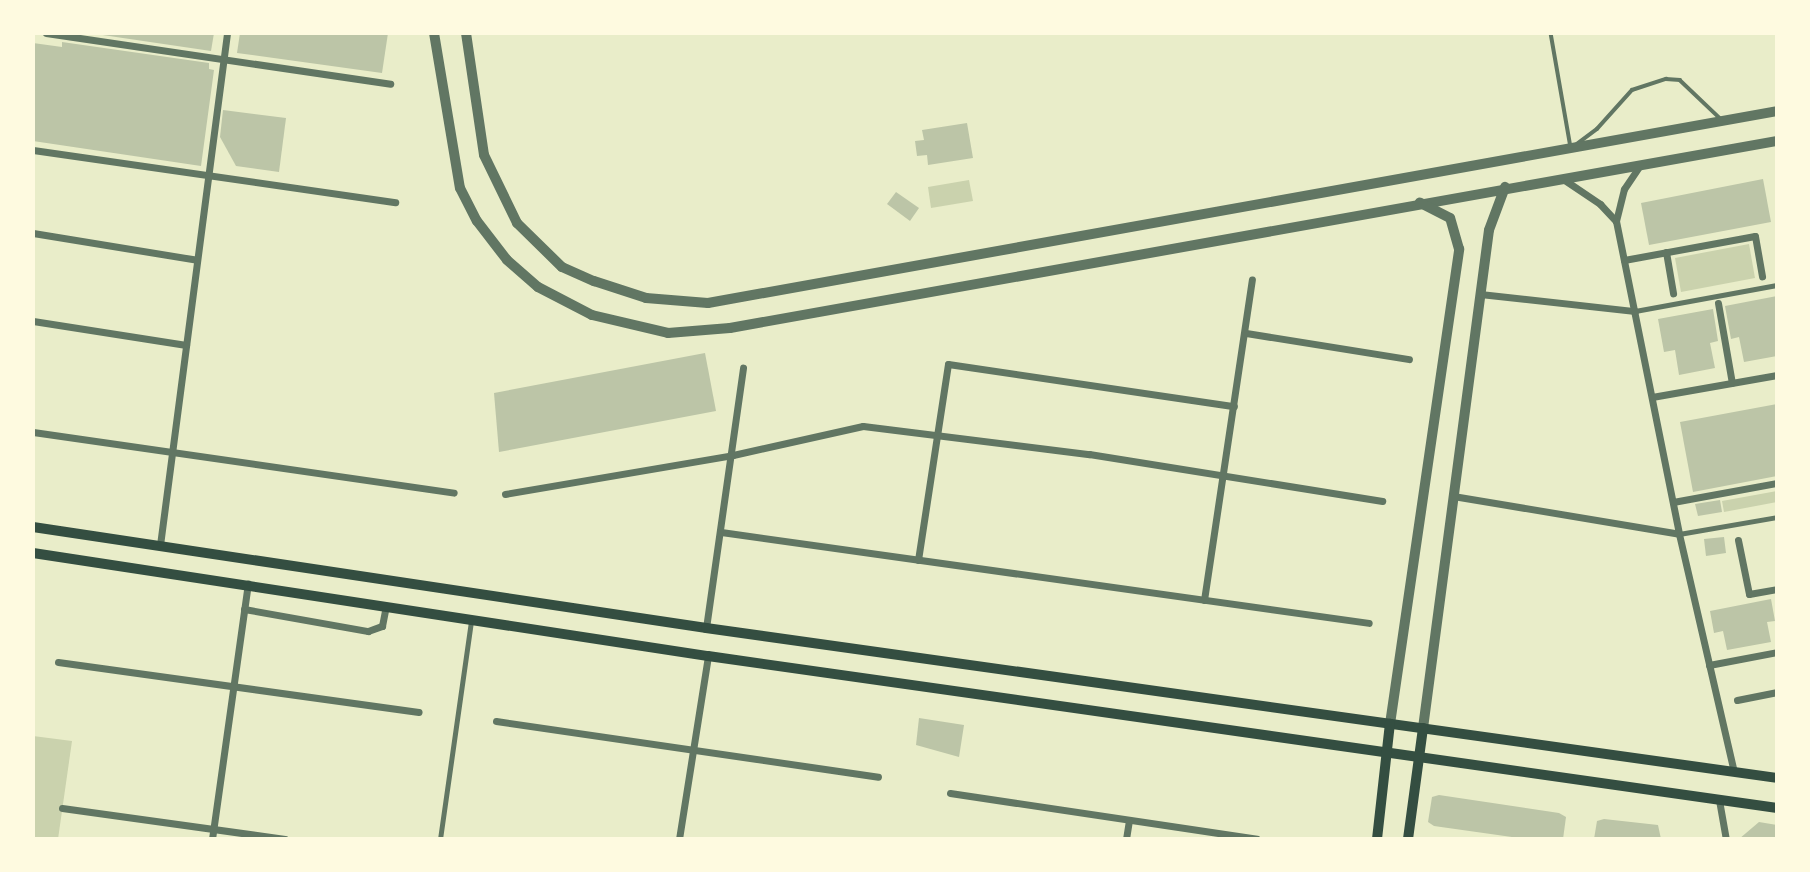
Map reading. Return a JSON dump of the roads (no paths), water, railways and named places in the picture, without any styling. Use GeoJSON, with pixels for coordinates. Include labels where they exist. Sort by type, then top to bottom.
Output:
{"type":"FeatureCollection","features":[{"type":"Feature","properties":{"kind":"main road"},"geometry":{"type":"LineString","coordinates":[[33,527],[706,628],[1777,778]]}},
{"type":"Feature","properties":{"kind":"main road"},"geometry":{"type":"LineString","coordinates":[[33,553],[248,583],[471,621],[708,656],[1777,808]]}},
{"type":"Feature","properties":{"kind":"main road"},"geometry":{"type":"LineString","coordinates":[[1377,839],[1390,724]]}},
{"type":"Feature","properties":{"kind":"main road"},"geometry":{"type":"LineString","coordinates":[[1408,839],[1423,728]]}},
{"type":"Feature","properties":{"kind":"street"},"geometry":{"type":"LineString","coordinates":[[46,33],[390,84]]}},
{"type":"Feature","properties":{"kind":"street"},"geometry":{"type":"LineString","coordinates":[[160,545],[227,33]]}},
{"type":"Feature","properties":{"kind":"street"},"geometry":{"type":"LineString","coordinates":[[434,33],[460,188],[477,221],[507,260],[538,288],[592,315],[668,333],[730,328],[1505,187],[1777,141]]}},
{"type":"Feature","properties":{"kind":"street"},"geometry":{"type":"LineString","coordinates":[[466,33],[484,155],[517,223],[562,267],[646,298],[708,303],[1777,111]]}},
{"type":"Feature","properties":{"kind":"street"},"geometry":{"type":"LineString","coordinates":[[33,150],[395,202]]}},
{"type":"Feature","properties":{"kind":"street"},"geometry":{"type":"LineString","coordinates":[[1641,164],[1624,189],[1616,220],[1679,534],[1734,772]]}},
{"type":"Feature","properties":{"kind":"street"},"geometry":{"type":"LineString","coordinates":[[1562,179],[1600,204],[1616,220]]}},
{"type":"Feature","properties":{"kind":"street"},"geometry":{"type":"LineString","coordinates":[[1423,728],[1491,218],[1505,187]]}},
{"type":"Feature","properties":{"kind":"street"},"geometry":{"type":"LineString","coordinates":[[1390,724],[1459,250],[1450,218],[1419,203]]}},
{"type":"Feature","properties":{"kind":"street"},"geometry":{"type":"LineString","coordinates":[[33,233],[197,260]]}},
{"type":"Feature","properties":{"kind":"street"},"geometry":{"type":"LineString","coordinates":[[1624,260],[1755,236],[1762,276]]}},
{"type":"Feature","properties":{"kind":"street"},"geometry":{"type":"LineString","coordinates":[[1666,252],[1673,293]]}},
{"type":"Feature","properties":{"kind":"street"},"geometry":{"type":"LineString","coordinates":[[1204,600],[1252,280]]}},
{"type":"Feature","properties":{"kind":"street"},"geometry":{"type":"LineString","coordinates":[[1480,294],[1634,311],[1777,285]]}},
{"type":"Feature","properties":{"kind":"street"},"geometry":{"type":"LineString","coordinates":[[1718,303],[1732,383]]}},
{"type":"Feature","properties":{"kind":"street"},"geometry":{"type":"LineString","coordinates":[[33,321],[187,345]]}},
{"type":"Feature","properties":{"kind":"street"},"geometry":{"type":"LineString","coordinates":[[1246,333],[1409,359]]}},
{"type":"Feature","properties":{"kind":"street"},"geometry":{"type":"LineString","coordinates":[[918,560],[948,364],[1234,406]]}},
{"type":"Feature","properties":{"kind":"street"},"geometry":{"type":"LineString","coordinates":[[706,628],[733,455],[743,368]]}},
{"type":"Feature","properties":{"kind":"street"},"geometry":{"type":"LineString","coordinates":[[1652,397],[1777,375]]}},
{"type":"Feature","properties":{"kind":"street"},"geometry":{"type":"LineString","coordinates":[[505,494],[733,455],[863,426],[937,433],[1089,454],[1382,501]]}},
{"type":"Feature","properties":{"kind":"street"},"geometry":{"type":"LineString","coordinates":[[33,432],[454,493]]}},
{"type":"Feature","properties":{"kind":"street"},"geometry":{"type":"LineString","coordinates":[[1673,502],[1777,483]]}},
{"type":"Feature","properties":{"kind":"street"},"geometry":{"type":"LineString","coordinates":[[1453,496],[1679,534],[1777,517]]}},
{"type":"Feature","properties":{"kind":"street"},"geometry":{"type":"LineString","coordinates":[[721,532],[1369,623]]}},
{"type":"Feature","properties":{"kind":"street"},"geometry":{"type":"LineString","coordinates":[[1738,540],[1749,594],[1777,589]]}},
{"type":"Feature","properties":{"kind":"street"},"geometry":{"type":"LineString","coordinates":[[212,839],[248,583]]}},
{"type":"Feature","properties":{"kind":"street"},"geometry":{"type":"LineString","coordinates":[[244,609],[368,631],[382,626],[386,606]]}},
{"type":"Feature","properties":{"kind":"street"},"geometry":{"type":"LineString","coordinates":[[440,839],[471,621]]}},
{"type":"Feature","properties":{"kind":"street"},"geometry":{"type":"LineString","coordinates":[[1709,665],[1776,652],[1777,662]]}},
{"type":"Feature","properties":{"kind":"street"},"geometry":{"type":"LineString","coordinates":[[679,839],[708,656]]}},
{"type":"Feature","properties":{"kind":"street"},"geometry":{"type":"LineString","coordinates":[[58,662],[419,712]]}},
{"type":"Feature","properties":{"kind":"street"},"geometry":{"type":"LineString","coordinates":[[1737,700],[1777,692]]}},
{"type":"Feature","properties":{"kind":"street"},"geometry":{"type":"LineString","coordinates":[[496,721],[878,778]]}},
{"type":"Feature","properties":{"kind":"street"},"geometry":{"type":"LineString","coordinates":[[950,793],[1257,839]]}},
{"type":"Feature","properties":{"kind":"street"},"geometry":{"type":"LineString","coordinates":[[1719,800],[1726,839]]}},
{"type":"Feature","properties":{"kind":"street"},"geometry":{"type":"LineString","coordinates":[[62,808],[285,839]]}},
{"type":"Feature","properties":{"kind":"street"},"geometry":{"type":"LineString","coordinates":[[1126,839],[1129,821]]}},
{"type":"Feature","properties":{"kind":"lane"},"geometry":{"type":"LineString","coordinates":[[1551,33],[1571,148],[1597,129],[1632,90],[1665,79],[1680,80],[1723,121]]}}]}
